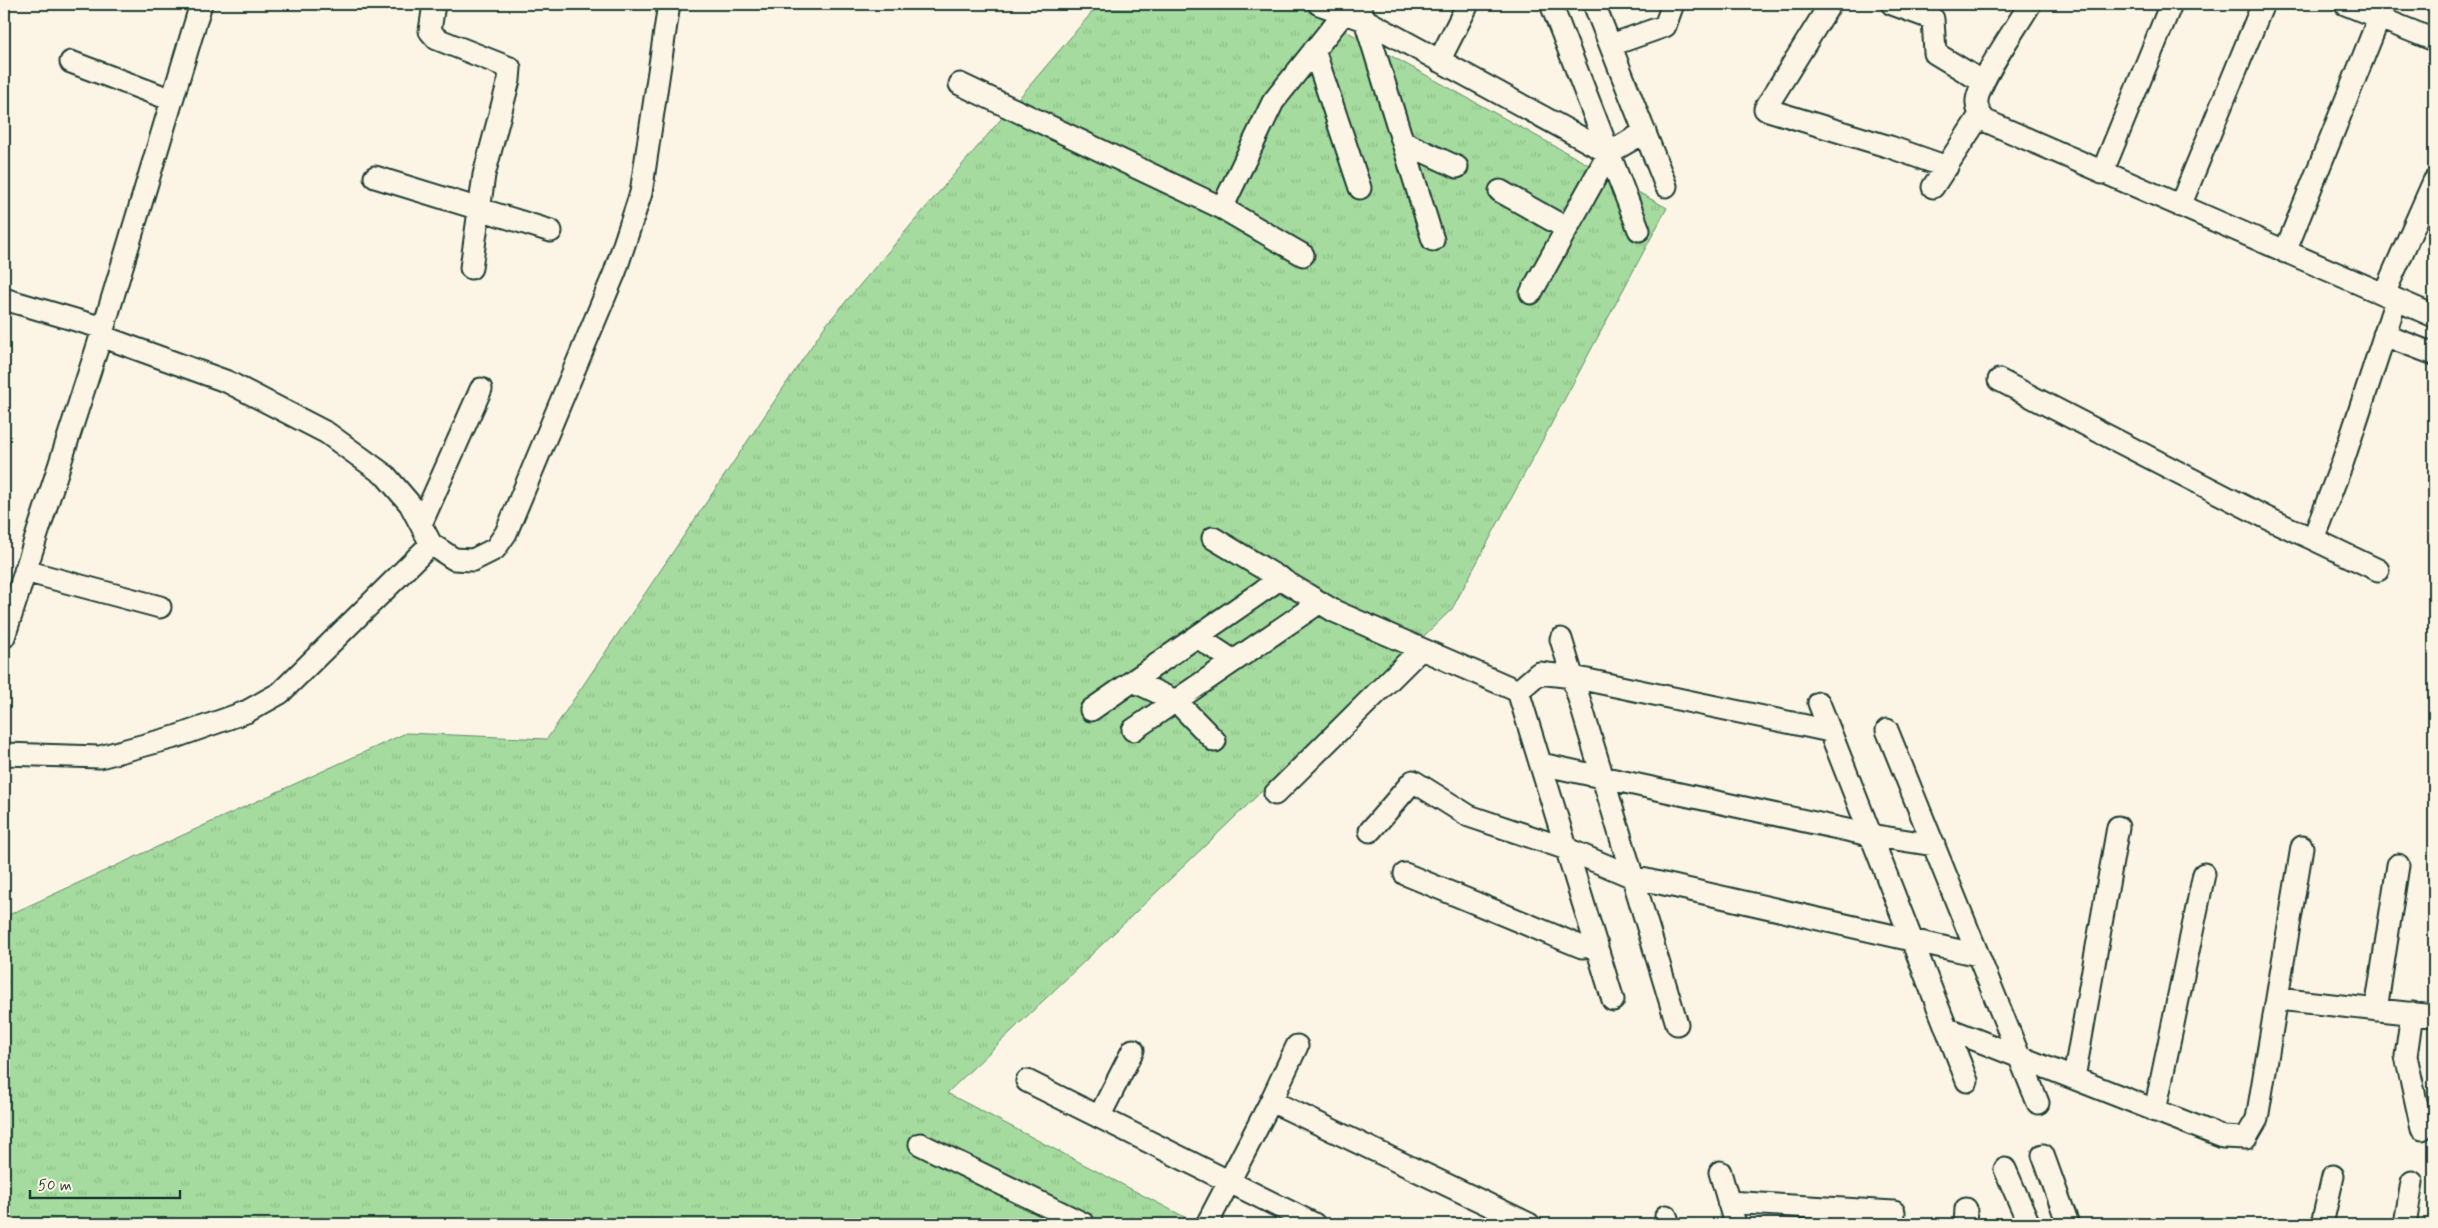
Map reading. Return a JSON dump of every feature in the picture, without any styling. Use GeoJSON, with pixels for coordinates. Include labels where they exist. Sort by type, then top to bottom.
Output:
{"type":"FeatureCollection","features":[{"type":"Feature","properties":{"kind":"street"},"geometry":{"type":"LineString","coordinates":[[4,637],[102,332],[201,4]]}},
{"type":"Feature","properties":{"kind":"street"},"geometry":{"type":"LineString","coordinates":[[434,4],[430,31],[438,39],[510,68],[509,80],[484,175],[471,268]]}},
{"type":"Feature","properties":{"kind":"street"},"geometry":{"type":"LineString","coordinates":[[4,299],[102,332],[228,382],[327,433],[386,476],[410,504],[431,544],[454,559],[473,560],[495,549],[506,533],[614,272],[641,193],[669,4]]}},
{"type":"Feature","properties":{"kind":"street"},"geometry":{"type":"LineString","coordinates":[[1319,4],[1356,12],[1439,60],[1609,153]]}},
{"type":"Feature","properties":{"kind":"street"},"geometry":{"type":"LineString","coordinates":[[1439,60],[1468,4]]}},
{"type":"Feature","properties":{"kind":"street"},"geometry":{"type":"LineString","coordinates":[[1551,4],[1639,230]]}},
{"type":"Feature","properties":{"kind":"street"},"geometry":{"type":"LineString","coordinates":[[1594,4],[1666,186]]}},
{"type":"Feature","properties":{"kind":"street"},"geometry":{"type":"LineString","coordinates":[[1611,45],[1665,26],[1673,4]]}},
{"type":"Feature","properties":{"kind":"street"},"geometry":{"type":"LineString","coordinates":[[1830,4],[1765,109],[1890,147],[1947,167]]}},
{"type":"Feature","properties":{"kind":"street"},"geometry":{"type":"LineString","coordinates":[[1892,4],[1933,20],[1935,53],[1984,82]]}},
{"type":"Feature","properties":{"kind":"street"},"geometry":{"type":"LineString","coordinates":[[2030,4],[1984,82],[1977,99],[1980,115],[1986,121],[2434,316]]}},
{"type":"Feature","properties":{"kind":"street"},"geometry":{"type":"LineString","coordinates":[[2102,173],[2171,4]]}},
{"type":"Feature","properties":{"kind":"street"},"geometry":{"type":"LineString","coordinates":[[2180,206],[2263,4]]}},
{"type":"Feature","properties":{"kind":"street"},"geometry":{"type":"LineString","coordinates":[[2345,4],[2434,40]]}},
{"type":"Feature","properties":{"kind":"street"},"geometry":{"type":"LineString","coordinates":[[1222,208],[1273,102],[1314,50],[1356,12]]}},
{"type":"Feature","properties":{"kind":"street"},"geometry":{"type":"LineString","coordinates":[[1356,12],[1402,142],[1432,240]]}},
{"type":"Feature","properties":{"kind":"street"},"geometry":{"type":"LineString","coordinates":[[2285,252],[2380,18]]}},
{"type":"Feature","properties":{"kind":"street"},"geometry":{"type":"LineString","coordinates":[[1314,50],[1360,188]]}},
{"type":"Feature","properties":{"kind":"street"},"geometry":{"type":"LineString","coordinates":[[71,62],[172,100]]}},
{"type":"Feature","properties":{"kind":"street"},"geometry":{"type":"LineString","coordinates":[[960,84],[1222,208],[1303,255]]}},
{"type":"Feature","properties":{"kind":"street"},"geometry":{"type":"LineString","coordinates":[[1934,187],[1980,115]]}},
{"type":"Feature","properties":{"kind":"street"},"geometry":{"type":"LineString","coordinates":[[1531,293],[1609,153],[1645,132]]}},
{"type":"Feature","properties":{"kind":"street"},"geometry":{"type":"LineString","coordinates":[[1402,142],[1457,167]]}},
{"type":"Feature","properties":{"kind":"street"},"geometry":{"type":"LineString","coordinates":[[375,177],[551,231]]}},
{"type":"Feature","properties":{"kind":"street"},"geometry":{"type":"LineString","coordinates":[[2313,539],[2343,462],[2384,335],[2390,297],[2434,181]]}},
{"type":"Feature","properties":{"kind":"street"},"geometry":{"type":"LineString","coordinates":[[1500,191],[1566,228]]}},
{"type":"Feature","properties":{"kind":"street"},"geometry":{"type":"LineString","coordinates":[[2384,335],[2434,354]]}},
{"type":"Feature","properties":{"kind":"street"},"geometry":{"type":"LineString","coordinates":[[1999,380],[2267,518],[2378,570]]}},
{"type":"Feature","properties":{"kind":"street"},"geometry":{"type":"LineString","coordinates":[[421,524],[482,389]]}},
{"type":"Feature","properties":{"kind":"street"},"geometry":{"type":"LineString","coordinates":[[1213,538],[1334,610],[1518,691],[1614,1000]]}},
{"type":"Feature","properties":{"kind":"street"},"geometry":{"type":"LineString","coordinates":[[4,754],[100,757],[175,737],[246,712],[280,693],[431,544]]}},
{"type":"Feature","properties":{"kind":"street"},"geometry":{"type":"LineString","coordinates":[[25,571],[160,607]]}},
{"type":"Feature","properties":{"kind":"street"},"geometry":{"type":"LineString","coordinates":[[1091,710],[1281,578]]}},
{"type":"Feature","properties":{"kind":"street"},"geometry":{"type":"LineString","coordinates":[[1133,730],[1320,602]]}},
{"type":"Feature","properties":{"kind":"street"},"geometry":{"type":"LineString","coordinates":[[1197,637],[1234,661]]}},
{"type":"Feature","properties":{"kind":"street"},"geometry":{"type":"LineString","coordinates":[[1561,639],[1678,1024]]}},
{"type":"Feature","properties":{"kind":"street"},"geometry":{"type":"LineString","coordinates":[[1275,794],[1421,649]]}},
{"type":"Feature","properties":{"kind":"street"},"geometry":{"type":"LineString","coordinates":[[1518,691],[1539,673],[1572,677],[1830,732]]}},
{"type":"Feature","properties":{"kind":"street"},"geometry":{"type":"LineString","coordinates":[[1133,681],[1176,700],[1215,741]]}},
{"type":"Feature","properties":{"kind":"street"},"geometry":{"type":"LineString","coordinates":[[1819,703],[1967,1081]]}},
{"type":"Feature","properties":{"kind":"street"},"geometry":{"type":"LineString","coordinates":[[1887,730],[2038,1103]]}},
{"type":"Feature","properties":{"kind":"street"},"geometry":{"type":"LineString","coordinates":[[1541,764],[1870,835],[1934,845]]}},
{"type":"Feature","properties":{"kind":"street"},"geometry":{"type":"LineString","coordinates":[[1370,832],[1413,781],[1469,816],[1567,849],[1633,877],[1978,955]]}},
{"type":"Feature","properties":{"kind":"street"},"geometry":{"type":"LineString","coordinates":[[2074,1078],[2118,827]]}},
{"type":"Feature","properties":{"kind":"street"},"geometry":{"type":"LineString","coordinates":[[1946,1028],[2223,1137],[2246,1138],[2257,1119],[2302,847]]}},
{"type":"Feature","properties":{"kind":"street"},"geometry":{"type":"LineString","coordinates":[[2376,1010],[2398,864]]}},
{"type":"Feature","properties":{"kind":"street"},"geometry":{"type":"LineString","coordinates":[[1405,874],[1582,947],[1597,945]]}},
{"type":"Feature","properties":{"kind":"street"},"geometry":{"type":"LineString","coordinates":[[2156,1111],[2204,874]]}},
{"type":"Feature","properties":{"kind":"street"},"geometry":{"type":"LineString","coordinates":[[2278,999],[2434,1016]]}},
{"type":"Feature","properties":{"kind":"street"},"geometry":{"type":"LineString","coordinates":[[2412,1013],[2406,1056],[2422,1129]]}},
{"type":"Feature","properties":{"kind":"street"},"geometry":{"type":"LineString","coordinates":[[1207,1224],[1228,1181],[1272,1101],[1297,1046]]}},
{"type":"Feature","properties":{"kind":"street"},"geometry":{"type":"LineString","coordinates":[[1099,1117],[1134,1050]]}},
{"type":"Feature","properties":{"kind":"street"},"geometry":{"type":"LineString","coordinates":[[1027,1082],[1314,1224]]}},
{"type":"Feature","properties":{"kind":"street"},"geometry":{"type":"LineString","coordinates":[[1272,1101],[1519,1222]]}},
{"type":"Feature","properties":{"kind":"street"},"geometry":{"type":"LineString","coordinates":[[920,1144],[1084,1224]]}},
{"type":"Feature","properties":{"kind":"street"},"geometry":{"type":"LineString","coordinates":[[2043,1155],[2068,1224]]}},
{"type":"Feature","properties":{"kind":"street"},"geometry":{"type":"LineString","coordinates":[[2005,1169],[2029,1224]]}},
{"type":"Feature","properties":{"kind":"street"},"geometry":{"type":"LineString","coordinates":[[1720,1172],[1735,1224]]}},
{"type":"Feature","properties":{"kind":"street"},"geometry":{"type":"LineString","coordinates":[[2322,1224],[2333,1176]]}},
{"type":"Feature","properties":{"kind":"street"},"geometry":{"type":"LineString","coordinates":[[2405,1224],[2412,1182]]}},
{"type":"Feature","properties":{"kind":"street"},"geometry":{"type":"LineString","coordinates":[[1728,1202],[1894,1212],[1893,1224]]}},
{"type":"Feature","properties":{"kind":"green space"},"geometry":{"type":"Polygon","coordinates":[[[1099,4],[1297,4],[1667,208],[1452,609],[947,1093],[1198,1224],[4,1224],[4,917],[406,733],[547,739],[825,326],[1099,4]]]}}]}
